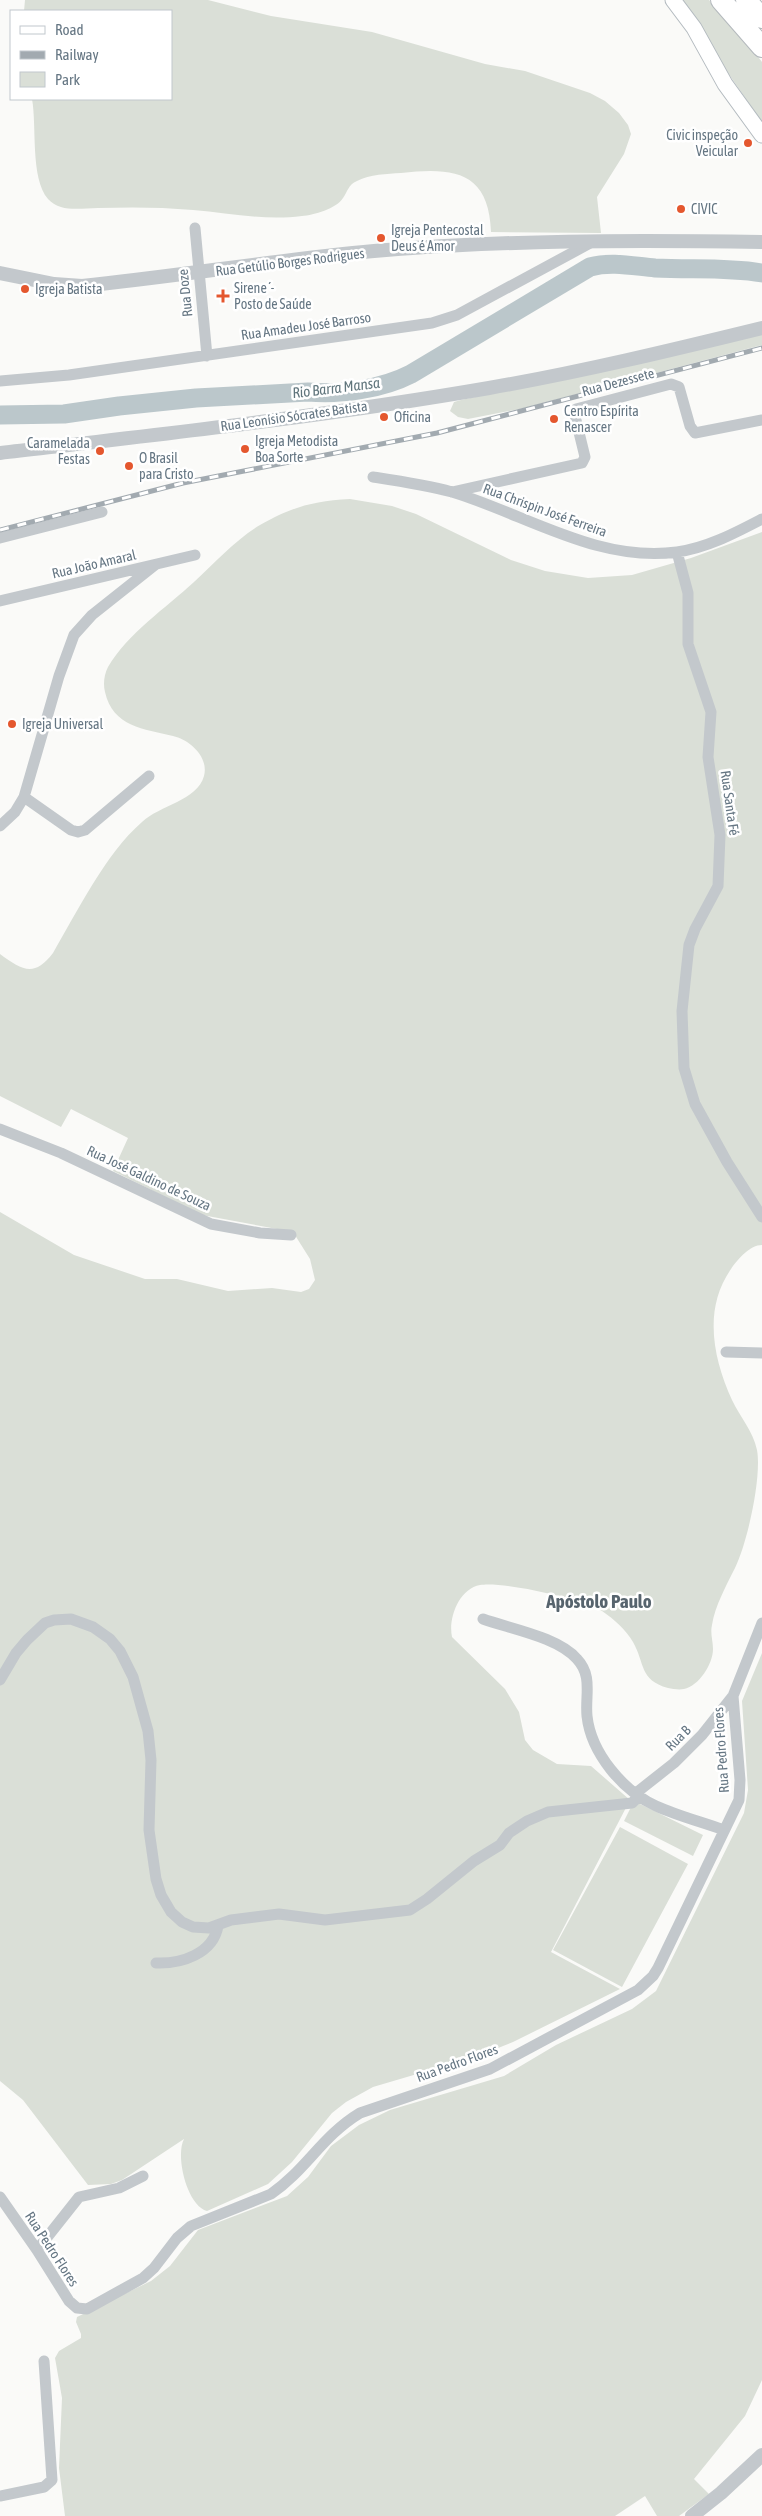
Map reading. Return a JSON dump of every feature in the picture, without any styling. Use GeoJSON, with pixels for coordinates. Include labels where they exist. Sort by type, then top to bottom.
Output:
{"type":"FeatureCollection","features":[{"type":"Feature","properties":{"kind":"highway"},"geometry":{"type":"LineString","coordinates":[[721,0],[762,47]]}},
{"type":"Feature","properties":{"kind":"highway"},"geometry":{"type":"LineString","coordinates":[[746,0],[762,18]]}},
{"type":"Feature","properties":{"kind":"main road"},"geometry":{"type":"LineString","coordinates":[[673,0],[694,28],[725,84],[762,135]]}},
{"type":"Feature","properties":{"kind":"street","name":"Rua Doze"},"geometry":{"type":"LineString","coordinates":[[194,228],[208,356]]}},
{"type":"Feature","properties":{"kind":"street","name":"Rua Getúlio Borges Rodrigues"},"geometry":{"type":"LineString","coordinates":[[0,273],[54,284],[82,286],[372,251],[598,240],[762,242]]}},
{"type":"Feature","properties":{"kind":"street","name":"Rua Amadeu José Barroso"},"geometry":{"type":"LineString","coordinates":[[0,381],[69,375],[432,324],[457,315],[598,240]]}},
{"type":"Feature","properties":{"kind":"street","name":"Rua Leonísio Sócrates Batista"},"geometry":{"type":"LineString","coordinates":[[0,453],[255,423],[489,388],[648,356],[762,328]]}},
{"type":"Feature","properties":{"kind":"street","name":"Rua Dezessete"},"geometry":{"type":"LineString","coordinates":[[452,492],[582,464],[585,457],[575,416],[576,409],[671,384],[679,387],[690,426],[695,433],[762,420]]}},
{"type":"Feature","properties":{"kind":"street","name":"Rua Chrispin José Ferreira"},"geometry":{"type":"LineString","coordinates":[[373,477],[452,492],[606,548],[646,553],[677,552],[717,541],[762,520]]}},
{"type":"Feature","properties":{"kind":"street"},"geometry":{"type":"LineString","coordinates":[[480,503],[481,486]]}},
{"type":"Feature","properties":{"kind":"street"},"geometry":{"type":"LineString","coordinates":[[0,538],[102,512]]}},
{"type":"Feature","properties":{"kind":"street","name":"Rua Santa Fé"},"geometry":{"type":"LineString","coordinates":[[677,552],[688,593],[688,644],[710,708],[708,757],[720,835],[718,886],[695,929],[689,945],[682,1011],[684,1068],[695,1104],[727,1162],[762,1217]]}},
{"type":"Feature","properties":{"kind":"street","name":"Rua João Amaral"},"geometry":{"type":"LineString","coordinates":[[0,601],[195,555]]}},
{"type":"Feature","properties":{"kind":"street"},"geometry":{"type":"LineString","coordinates":[[0,826],[15,812],[24,797],[59,676],[74,635],[92,615],[154,566]]}},
{"type":"Feature","properties":{"kind":"street"},"geometry":{"type":"LineString","coordinates":[[24,797],[71,830],[78,832],[85,830],[150,776]]}},
{"type":"Feature","properties":{"kind":"street","name":"Rua José Galdino de Souza"},"geometry":{"type":"LineString","coordinates":[[0,1129],[61,1154],[205,1222],[233,1229],[291,1236]]}},
{"type":"Feature","properties":{"kind":"street"},"geometry":{"type":"LineString","coordinates":[[726,1352],[762,1353]]}},
{"type":"Feature","properties":{"kind":"street","name":"Rua B"},"geometry":{"type":"LineString","coordinates":[[0,1680],[16,1653],[44,1623],[62,1618],[71,1619],[93,1627],[110,1639],[131,1670],[148,1731],[151,1760],[150,1847],[161,1894],[171,1912],[182,1922],[200,1928],[218,1926],[231,1920],[279,1914],[325,1920],[410,1910],[427,1899],[474,1860],[500,1845],[509,1833],[527,1821],[548,1812],[632,1803],[637,1794],[674,1763],[702,1735],[733,1696]]}},
{"type":"Feature","properties":{"kind":"street"},"geometry":{"type":"LineString","coordinates":[[484,1620],[555,1643],[579,1660],[587,1673],[587,1715],[592,1737],[606,1763],[637,1794],[658,1807],[724,1830]]}},
{"type":"Feature","properties":{"kind":"street","name":"Rua Pedro Flores"},"geometry":{"type":"LineString","coordinates":[[0,2197],[38,2250],[69,2301],[79,2309],[87,2309],[143,2278],[154,2268],[177,2238],[191,2226],[272,2194],[282,2186],[323,2141],[360,2113],[490,2069],[638,1990],[653,1976],[658,1968],[739,1800],[741,1789],[733,1696],[762,1623]]}},
{"type":"Feature","properties":{"kind":"street"},"geometry":{"type":"LineString","coordinates":[[156,1963],[175,1962],[193,1956],[211,1943],[215,1938],[218,1926]]}},
{"type":"Feature","properties":{"kind":"street"},"geometry":{"type":"LineString","coordinates":[[38,2250],[79,2197],[119,2188],[143,2176]]}},
{"type":"Feature","properties":{"kind":"street"},"geometry":{"type":"LineString","coordinates":[[0,2496],[44,2487],[52,2480],[44,2361]]}},
{"type":"Feature","properties":{"kind":"street"},"geometry":{"type":"LineString","coordinates":[[692,2516],[721,2493],[762,2455]]}},
{"type":"Feature","properties":{"kind":"green space"},"geometry":{"type":"Polygon","coordinates":[[[25,0],[208,0],[271,16],[372,32],[485,64],[525,71],[590,93],[605,101],[619,113],[628,125],[631,134],[624,154],[597,197],[601,233],[491,232],[489,212],[483,196],[475,185],[465,177],[437,171],[384,174],[367,177],[352,184],[340,202],[330,208],[302,216],[275,218],[169,208],[65,208],[53,203],[42,190],[36,165],[32,100],[172,100],[172,10],[24,10],[25,0]]]}},
{"type":"Feature","properties":{"kind":"green space"},"geometry":{"type":"Polygon","coordinates":[[[683,0],[709,0],[735,27],[762,62],[762,122],[721,63],[683,0]]]}},
{"type":"Feature","properties":{"kind":"green space"},"geometry":{"type":"Polygon","coordinates":[[[762,332],[762,345],[524,408],[468,419],[458,417],[450,411],[454,402],[461,400],[663,357],[762,332]]]}},
{"type":"Feature","properties":{"kind":"green space"},"geometry":{"type":"Polygon","coordinates":[[[350,499],[392,506],[416,514],[511,560],[545,571],[588,578],[632,575],[691,558],[762,532],[762,1245],[749,1250],[731,1269],[722,1284],[714,1317],[716,1351],[720,1367],[732,1400],[755,1443],[758,1462],[757,1476],[749,1527],[740,1557],[713,1618],[711,1661],[700,1679],[690,1687],[682,1689],[670,1688],[659,1685],[652,1680],[644,1670],[633,1642],[623,1629],[602,1611],[578,1601],[523,1588],[491,1584],[480,1585],[466,1592],[454,1613],[451,1629],[452,1637],[505,1689],[519,1712],[525,1740],[533,1750],[557,1764],[591,1766],[630,1800],[551,1952],[620,1989],[513,2042],[478,2056],[373,2087],[346,2102],[332,2113],[292,2162],[268,2184],[207,2211],[194,2200],[185,2180],[181,2157],[184,2139],[122,2180],[111,2184],[88,2185],[23,2100],[0,2081],[0,1212],[74,1255],[145,1279],[177,1279],[228,1291],[272,1288],[301,1292],[309,1289],[315,1280],[310,1259],[293,1232],[202,1215],[113,1171],[128,1138],[71,1109],[61,1127],[0,1096],[0,954],[15,964],[28,969],[34,969],[46,961],[53,953],[104,866],[116,850],[142,822],[194,791],[204,776],[204,762],[192,745],[179,738],[131,724],[115,713],[109,704],[104,683],[108,667],[116,655],[148,621],[194,582],[234,544],[260,525],[303,506],[325,501],[350,499]]]}},
{"type":"Feature","properties":{"kind":"green space"},"geometry":{"type":"Polygon","coordinates":[[[762,1653],[762,2380],[745,2416],[694,2479],[709,2494],[679,2516],[657,2516],[645,2496],[615,2516],[65,2516],[59,2468],[62,2398],[55,2358],[59,2351],[81,2338],[76,2322],[77,2317],[151,2281],[170,2266],[198,2230],[287,2196],[308,2177],[331,2146],[359,2125],[390,2110],[504,2076],[556,2045],[632,2009],[656,1991],[744,1813],[748,1790],[742,1701],[762,1653]]]}},
{"type":"Feature","properties":{"kind":"green space"},"geometry":{"type":"Polygon","coordinates":[[[634,1801],[703,1835],[693,1856],[624,1821],[634,1801]]]}},
{"type":"Feature","properties":{"kind":"green space"},"geometry":{"type":"Polygon","coordinates":[[[620,1827],[688,1864],[622,1987],[553,1950],[620,1827]]]}},
{"type":"Feature","properties":{"kind":"waterway","name":"Rio Barra Mansa"},"geometry":{"type":"LineString","coordinates":[[0,415],[64,414],[196,398],[308,392],[334,393],[361,390],[387,384],[411,374],[590,267],[614,264],[655,268],[735,270],[762,273]]}},
{"type":"Feature","properties":{"kind":"railway"},"geometry":{"type":"LineString","coordinates":[[0,530],[183,483],[437,433],[762,348]]}},
{"type":"Feature","properties":{"kind":"place","name":"Civic inspeção Veicular"},"geometry":{"type":"Point","coordinates":[748,143]}},
{"type":"Feature","properties":{"kind":"place","name":"CIVIC"},"geometry":{"type":"Point","coordinates":[681,209]}},
{"type":"Feature","properties":{"kind":"place","name":"Igreja Pentecostal Deus é Amor"},"geometry":{"type":"Point","coordinates":[381,238]}},
{"type":"Feature","properties":{"kind":"place","name":"Igreja Batista"},"geometry":{"type":"Point","coordinates":[25,289]}},
{"type":"Feature","properties":{"kind":"place","name":"Sirene ´- Posto de Saúde"},"geometry":{"type":"Point","coordinates":[223,296]}},
{"type":"Feature","properties":{"kind":"place","name":"Oficina"},"geometry":{"type":"Point","coordinates":[384,417]}},
{"type":"Feature","properties":{"kind":"place","name":"Centro Espírita Renascer"},"geometry":{"type":"Point","coordinates":[554,419]}},
{"type":"Feature","properties":{"kind":"place","name":"Igreja Metodista Boa Sorte"},"geometry":{"type":"Point","coordinates":[245,449]}},
{"type":"Feature","properties":{"kind":"place","name":"Caramelada Festas"},"geometry":{"type":"Point","coordinates":[100,451]}},
{"type":"Feature","properties":{"kind":"place","name":"O Brasil para Cristo"},"geometry":{"type":"Point","coordinates":[129,466]}},
{"type":"Feature","properties":{"kind":"place","name":"Igreja Universal"},"geometry":{"type":"Point","coordinates":[12,724]}},
{"type":"Feature","properties":{"kind":"district","name":"Apóstolo Paulo"},"geometry":{"type":"Point","coordinates":[599,1601]}}]}
